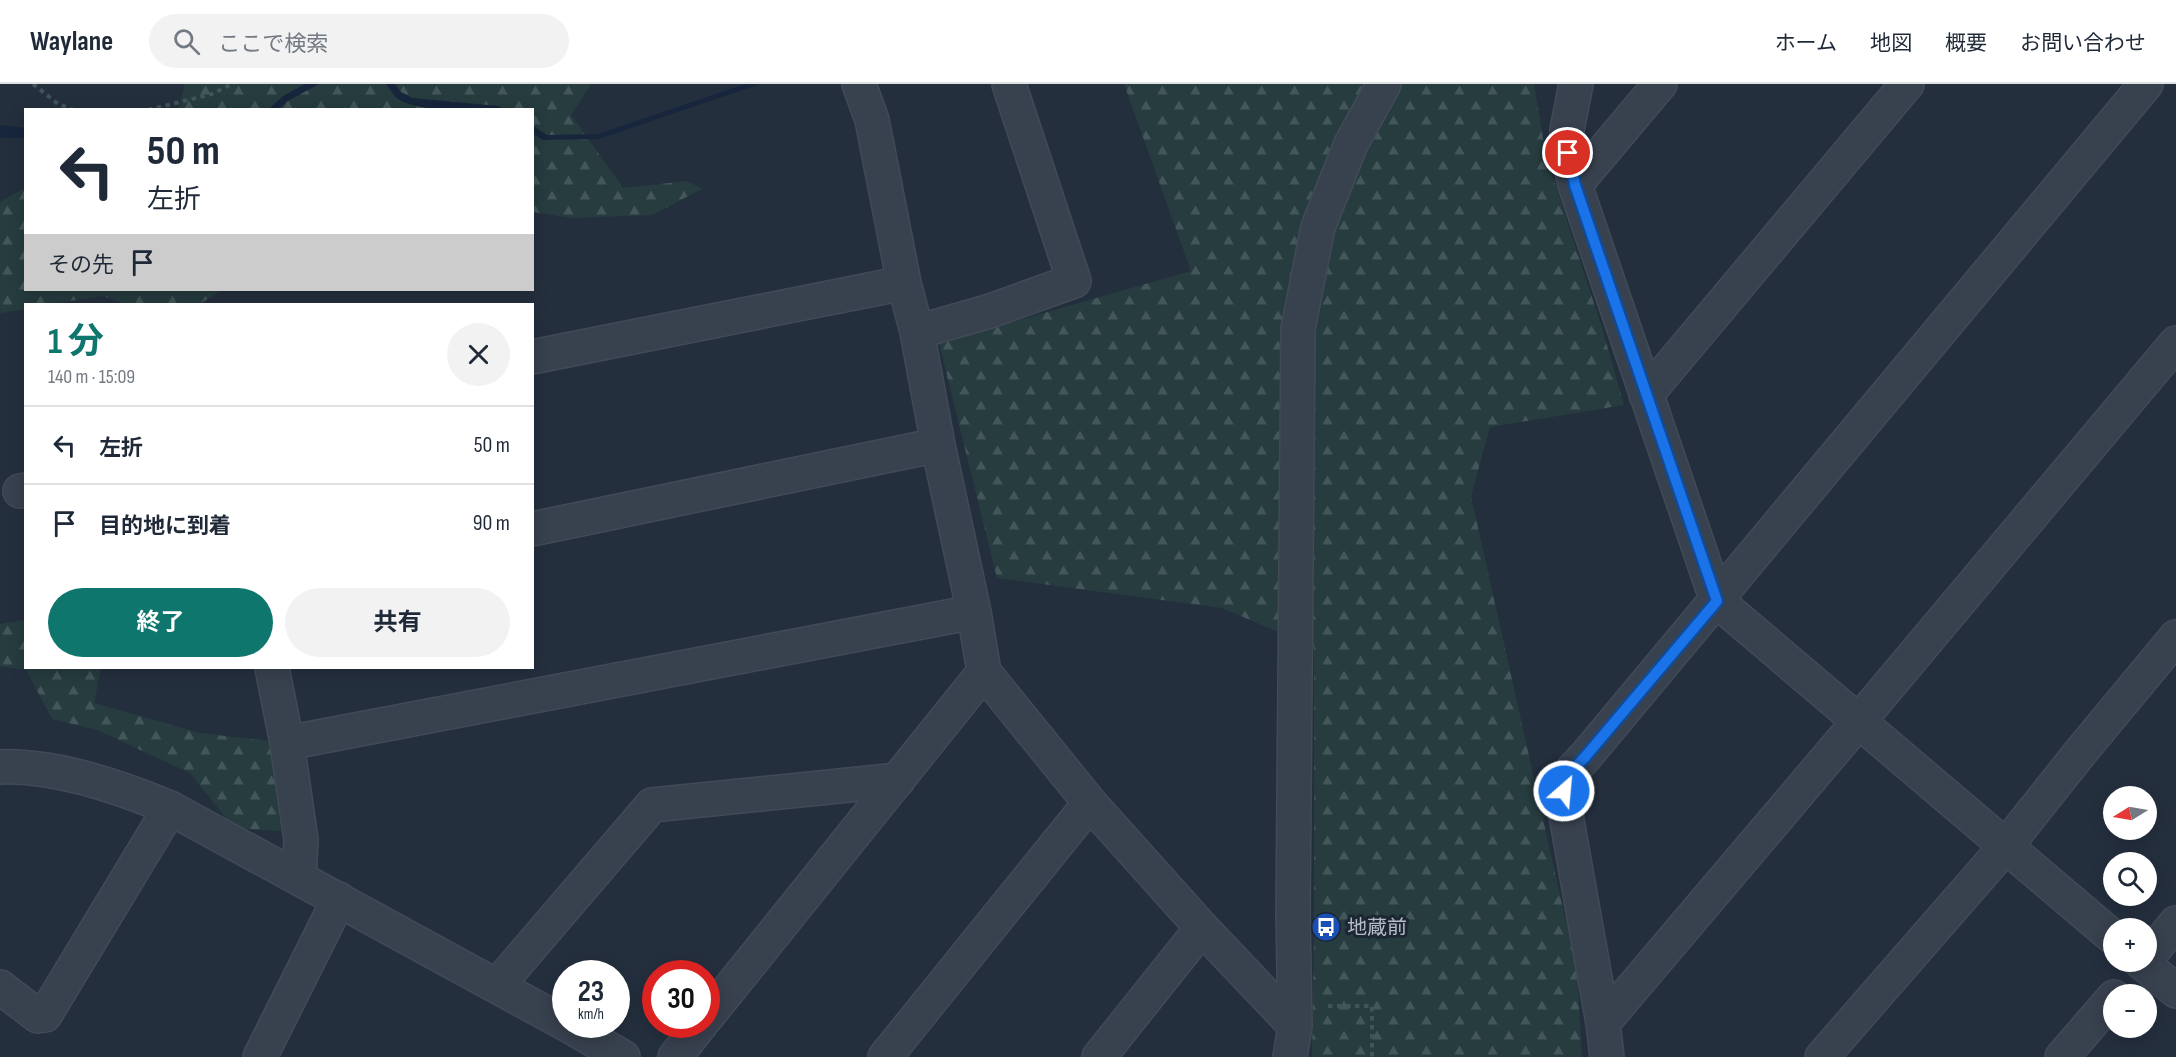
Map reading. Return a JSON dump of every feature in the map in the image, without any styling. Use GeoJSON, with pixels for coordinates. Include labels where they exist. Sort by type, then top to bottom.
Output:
{"type":"FeatureCollection","features":[{"type":"Feature","properties":{"kind":"street"},"geometry":{"type":"LineString","coordinates":[[859,84],[872,120],[904,283],[918,332],[938,445],[974,612],[984,672],[1090,803],[1202,928],[1302,1032]]}},
{"type":"Feature","properties":{"kind":"street"},"geometry":{"type":"LineString","coordinates":[[918,332],[990,311],[1074,280],[1009,84]]}},
{"type":"Feature","properties":{"kind":"street"},"geometry":{"type":"LineString","coordinates":[[1302,1032],[1293,914],[1298,329],[1318,227],[1351,144],[1384,84]]}},
{"type":"Feature","properties":{"kind":"street"},"geometry":{"type":"LineString","coordinates":[[1576,84],[1567,130],[1568,153],[1575,185],[1717,601],[2103,929]]}},
{"type":"Feature","properties":{"kind":"street"},"geometry":{"type":"LineString","coordinates":[[1575,185],[1660,84]]}},
{"type":"Feature","properties":{"kind":"street"},"geometry":{"type":"LineString","coordinates":[[1646,395],[1907,84]]}},
{"type":"Feature","properties":{"kind":"street"},"geometry":{"type":"LineString","coordinates":[[1607,1057],[1564,804],[1565,778],[1717,601],[2146,84]]}},
{"type":"Feature","properties":{"kind":"street"},"geometry":{"type":"LineString","coordinates":[[534,357],[904,283]]}},
{"type":"Feature","properties":{"kind":"street"},"geometry":{"type":"LineString","coordinates":[[1603,1023],[1859,722],[2176,343]]}},
{"type":"Feature","properties":{"kind":"street"},"geometry":{"type":"LineString","coordinates":[[534,529],[938,445]]}},
{"type":"Feature","properties":{"kind":"street"},"geometry":{"type":"LineString","coordinates":[[287,743],[974,612]]}},
{"type":"Feature","properties":{"kind":"street"},"geometry":{"type":"LineString","coordinates":[[1822,1057],[2006,846],[2176,637]]}},
{"type":"Feature","properties":{"kind":"street"},"geometry":{"type":"LineString","coordinates":[[272,669],[287,743],[301,840],[299,878]]}},
{"type":"Feature","properties":{"kind":"street"},"geometry":{"type":"LineString","coordinates":[[720,1001],[984,672]]}},
{"type":"Feature","properties":{"kind":"street"},"geometry":{"type":"LineString","coordinates":[[0,766],[58,772],[128,790],[170,808],[552,1016]]}},
{"type":"Feature","properties":{"kind":"street"},"geometry":{"type":"LineString","coordinates":[[497,986],[652,805],[898,780]]}},
{"type":"Feature","properties":{"kind":"street"},"geometry":{"type":"LineString","coordinates":[[885,1057],[1090,803]]}},
{"type":"Feature","properties":{"kind":"street"},"geometry":{"type":"LineString","coordinates":[[0,987],[38,1016],[45,1015],[170,808]]}},
{"type":"Feature","properties":{"kind":"street"},"geometry":{"type":"LineString","coordinates":[[260,1057],[339,899]]}},
{"type":"Feature","properties":{"kind":"street"},"geometry":{"type":"LineString","coordinates":[[2157,946],[2176,923]]}},
{"type":"Feature","properties":{"kind":"street"},"geometry":{"type":"LineString","coordinates":[[1099,1057],[1202,928]]}},
{"type":"Feature","properties":{"kind":"street"},"geometry":{"type":"LineString","coordinates":[[2125,984],[2135,972]]}},
{"type":"Feature","properties":{"kind":"street"},"geometry":{"type":"LineString","coordinates":[[2156,972],[2176,991]]}},
{"type":"Feature","properties":{"kind":"street"},"geometry":{"type":"LineString","coordinates":[[2062,1057],[2103,1010]]}},
{"type":"Feature","properties":{"kind":"street"},"geometry":{"type":"LineString","coordinates":[[590,1038],[623,1057]]}},
{"type":"Feature","properties":{"kind":"street"},"geometry":{"type":"LineString","coordinates":[[675,1057],[690,1038]]}},
{"type":"Feature","properties":{"kind":"path"},"geometry":{"type":"LineString","coordinates":[[33,84],[58,104],[69,108]]}},
{"type":"Feature","properties":{"kind":"path"},"geometry":{"type":"LineString","coordinates":[[158,108],[212,94],[232,84]]}},
{"type":"Feature","properties":{"kind":"path"},"geometry":{"type":"LineString","coordinates":[[1302,1032],[1328,1006],[1372,1006],[1372,1057]]}},
{"type":"Feature","properties":{"kind":"green space"},"geometry":{"type":"Polygon","coordinates":[[[185,84],[591,84],[571,115],[623,188],[687,181],[702,189],[652,215],[573,218],[534,212],[534,108],[179,108],[185,84]]]}},
{"type":"Feature","properties":{"kind":"green space"},"geometry":{"type":"Polygon","coordinates":[[[1124,84],[1534,84],[1546,156],[1602,328],[1624,405],[1490,427],[1471,496],[1577,971],[1582,1057],[1312,1057],[1314,647],[1222,608],[997,578],[939,343],[1191,271],[1124,84]]]}},
{"type":"Feature","properties":{"kind":"green space"},"geometry":{"type":"Polygon","coordinates":[[[24,189],[24,291],[220,291],[202,303],[122,303],[103,296],[58,303],[24,303],[24,309],[0,313],[0,202],[24,189]]]}},
{"type":"Feature","properties":{"kind":"green space"},"geometry":{"type":"Polygon","coordinates":[[[24,620],[24,669],[101,669],[94,703],[200,733],[270,741],[281,831],[234,828],[190,773],[97,730],[52,719],[26,670],[0,666],[0,624],[24,620]]]}},
{"type":"Feature","properties":{"kind":"water"},"geometry":{"type":"Polygon","coordinates":[[[305,84],[319,84],[286,102],[280,108],[270,108],[283,96],[305,84]]]}},
{"type":"Feature","properties":{"kind":"water"},"geometry":{"type":"Polygon","coordinates":[[[386,84],[395,84],[401,92],[412,98],[502,108],[426,108],[407,103],[393,94],[386,84]]]}},
{"type":"Feature","properties":{"kind":"water"},"geometry":{"type":"Polygon","coordinates":[[[745,84],[760,84],[599,139],[543,140],[534,135],[534,127],[547,135],[598,134],[745,84]]]}},
{"type":"Feature","properties":{"kind":"water"},"geometry":{"type":"Polygon","coordinates":[[[0,125],[24,128],[24,138],[0,138],[0,125]]]}},
{"type":"Feature","properties":{"kind":"place","name":"地蔵前"},"geometry":{"type":"Point","coordinates":[1326,927]}},
{"type":"Feature","properties":{"kind":"route"},"geometry":{"type":"LineString","coordinates":[[1564,791],[1565,778],[1717,601],[1575,185],[1568,153]]}}]}
